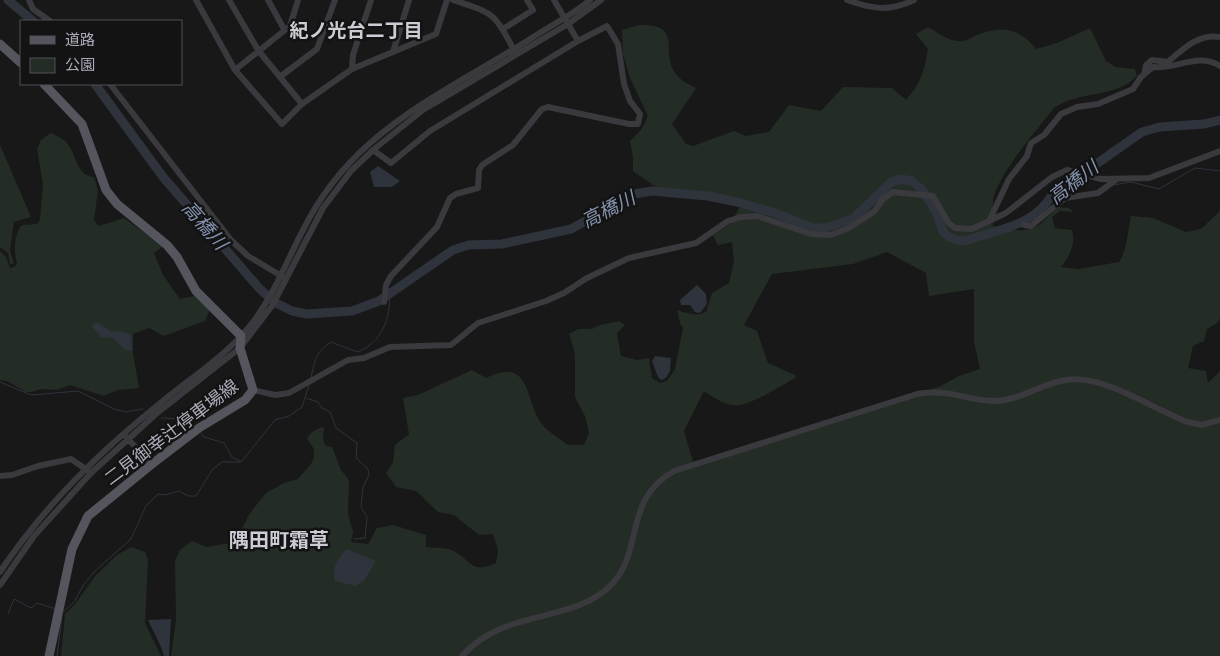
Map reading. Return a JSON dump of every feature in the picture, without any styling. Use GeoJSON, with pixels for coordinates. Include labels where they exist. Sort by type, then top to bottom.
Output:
{"type":"FeatureCollection","features":[{"type":"Feature","properties":{"kind":"main road"},"geometry":{"type":"LineString","coordinates":[[0,44],[20,62]]}},
{"type":"Feature","properties":{"kind":"main road"},"geometry":{"type":"LineString","coordinates":[[45,85],[82,124],[106,190],[117,204],[168,245],[178,257],[196,291],[241,336]]}},
{"type":"Feature","properties":{"kind":"main road","name":"二見御幸辻停車場線"},"geometry":{"type":"LineString","coordinates":[[49,656],[72,549],[88,516],[197,430],[245,400],[253,390],[240,348],[241,336]]}},
{"type":"Feature","properties":{"kind":"street"},"geometry":{"type":"LineString","coordinates":[[29,0],[33,9],[49,20]]}},
{"type":"Feature","properties":{"kind":"street"},"geometry":{"type":"LineString","coordinates":[[196,0],[235,70],[282,124],[302,104],[352,70],[436,34],[447,0]]}},
{"type":"Feature","properties":{"kind":"street"},"geometry":{"type":"LineString","coordinates":[[229,0],[258,50],[302,104]]}},
{"type":"Feature","properties":{"kind":"street"},"geometry":{"type":"LineString","coordinates":[[268,0],[284,29]]}},
{"type":"Feature","properties":{"kind":"street"},"geometry":{"type":"LineString","coordinates":[[235,70],[290,26],[298,0]]}},
{"type":"Feature","properties":{"kind":"street"},"geometry":{"type":"LineString","coordinates":[[281,76],[317,49],[335,0]]}},
{"type":"Feature","properties":{"kind":"street"},"geometry":{"type":"LineString","coordinates":[[352,70],[353,56],[371,0]]}},
{"type":"Feature","properties":{"kind":"street"},"geometry":{"type":"LineString","coordinates":[[393,52],[409,0]]}},
{"type":"Feature","properties":{"kind":"street"},"geometry":{"type":"LineString","coordinates":[[453,0],[488,12],[499,21],[514,50]]}},
{"type":"Feature","properties":{"kind":"street"},"geometry":{"type":"LineString","coordinates":[[503,29],[533,10],[527,0]]}},
{"type":"Feature","properties":{"kind":"street"},"geometry":{"type":"LineString","coordinates":[[554,0],[578,41]]}},
{"type":"Feature","properties":{"kind":"street"},"geometry":{"type":"LineString","coordinates":[[125,436],[240,348],[279,287],[319,203],[368,145],[421,104],[566,21],[590,0]]}},
{"type":"Feature","properties":{"kind":"street"},"geometry":{"type":"LineString","coordinates":[[284,277],[323,208],[352,171],[373,150],[423,110],[601,0]]}},
{"type":"Feature","properties":{"kind":"street"},"geometry":{"type":"LineString","coordinates":[[847,0],[878,10],[894,8],[914,0]]}},
{"type":"Feature","properties":{"kind":"street"},"geometry":{"type":"LineString","coordinates":[[373,150],[391,163],[430,131],[578,41],[607,26],[618,44],[624,84],[630,101],[640,114],[638,124],[548,107],[542,109],[513,145],[482,165],[479,170],[478,188],[456,194],[450,198],[437,227],[390,276],[384,302]]}},
{"type":"Feature","properties":{"kind":"street"},"geometry":{"type":"LineString","coordinates":[[1144,75],[1146,65],[1152,60],[1168,62],[1202,37],[1209,35],[1220,37]]}},
{"type":"Feature","properties":{"kind":"street"},"geometry":{"type":"LineString","coordinates":[[990,221],[1009,179],[1027,156],[1031,143],[1044,135],[1060,114],[1077,107],[1098,104],[1133,89],[1153,67],[1165,68],[1201,59],[1212,60],[1220,66]]}},
{"type":"Feature","properties":{"kind":"street"},"geometry":{"type":"LineString","coordinates":[[111,85],[231,240],[248,256],[284,277]]}},
{"type":"Feature","properties":{"kind":"street"},"geometry":{"type":"LineString","coordinates":[[253,390],[275,395],[289,393],[348,360],[364,358],[390,347],[451,345],[478,323],[546,301],[564,293],[587,278],[629,258],[696,243],[728,221],[756,216],[811,234],[831,235],[848,228],[875,211],[882,200],[893,192],[932,196],[948,222],[954,228],[972,229],[1006,214],[1052,178],[1067,170],[1082,176],[1117,179],[1149,178],[1220,151]]}},
{"type":"Feature","properties":{"kind":"street"},"geometry":{"type":"LineString","coordinates":[[1024,225],[1032,226],[1065,198],[1098,193],[1117,179]]}},
{"type":"Feature","properties":{"kind":"street"},"geometry":{"type":"LineString","coordinates":[[0,572],[31,530],[125,436],[228,349],[269,304]]}},
{"type":"Feature","properties":{"kind":"street"},"geometry":{"type":"LineString","coordinates":[[462,656],[479,641],[512,623],[578,606],[593,599],[609,587],[623,568],[645,498],[655,484],[666,475],[917,394],[943,391],[997,401],[1020,396],[1065,380],[1091,380],[1188,422],[1202,425],[1220,420]]}},
{"type":"Feature","properties":{"kind":"street"},"geometry":{"type":"LineString","coordinates":[[125,436],[152,464]]}},
{"type":"Feature","properties":{"kind":"street"},"geometry":{"type":"LineString","coordinates":[[0,476],[12,475],[45,464],[72,459],[89,472]]}},
{"type":"Feature","properties":{"kind":"street"},"geometry":{"type":"LineString","coordinates":[[0,585],[34,536],[89,472]]}},
{"type":"Feature","properties":{"kind":"green space"},"geometry":{"type":"Polygon","coordinates":[[[639,25],[653,26],[662,29],[666,34],[671,65],[676,74],[696,88],[672,124],[686,144],[693,146],[734,131],[746,136],[769,132],[789,105],[821,111],[843,87],[892,88],[906,100],[915,89],[921,77],[928,49],[916,34],[928,27],[955,41],[966,40],[994,30],[1010,30],[1030,42],[1036,49],[1057,43],[1090,28],[1106,61],[1115,67],[1135,69],[1137,76],[1118,88],[1064,102],[1054,108],[1028,140],[1001,180],[993,202],[993,226],[1027,230],[1040,224],[1059,207],[1069,208],[1073,212],[1060,211],[1052,217],[1055,228],[1072,230],[1073,235],[1071,250],[1061,267],[1079,269],[1119,262],[1126,246],[1131,216],[1153,218],[1186,232],[1201,229],[1220,211],[1220,318],[1217,323],[1207,329],[1204,341],[1193,346],[1188,368],[1206,371],[1208,383],[1220,371],[1220,656],[171,656],[176,620],[175,560],[180,550],[192,541],[207,547],[235,542],[250,513],[266,493],[284,483],[298,479],[311,464],[314,457],[314,449],[307,439],[316,430],[324,427],[323,440],[326,446],[332,447],[341,470],[349,480],[348,514],[353,532],[351,542],[368,544],[377,528],[393,525],[426,535],[426,547],[451,550],[473,565],[482,567],[496,563],[498,550],[493,534],[479,535],[454,515],[438,512],[416,491],[396,487],[386,473],[393,462],[395,445],[409,434],[403,398],[418,395],[472,370],[486,378],[510,372],[518,375],[523,381],[539,420],[552,434],[568,445],[584,445],[589,433],[585,416],[575,397],[575,354],[569,334],[578,329],[592,329],[600,325],[619,321],[625,325],[617,333],[621,356],[637,360],[649,358],[652,378],[660,383],[667,381],[675,369],[683,328],[677,310],[695,314],[706,312],[712,293],[729,283],[734,261],[732,242],[718,245],[713,235],[730,224],[740,207],[708,200],[670,197],[633,171],[630,141],[641,130],[648,116],[630,78],[623,54],[622,30],[639,25]],[[887,252],[853,264],[772,274],[744,325],[757,331],[768,363],[797,376],[769,393],[740,405],[726,403],[704,391],[684,431],[693,462],[939,387],[959,376],[980,369],[974,342],[974,289],[929,296],[926,273],[887,252]]]}},
{"type":"Feature","properties":{"kind":"green space"},"geometry":{"type":"Polygon","coordinates":[[[51,133],[64,140],[83,172],[88,176],[94,177],[98,190],[94,220],[99,226],[124,218],[163,246],[154,253],[163,275],[180,299],[195,296],[210,309],[205,321],[164,336],[149,328],[133,334],[133,353],[139,388],[118,390],[104,396],[70,385],[57,390],[41,389],[26,392],[7,381],[0,380],[0,251],[6,257],[10,268],[14,267],[17,264],[15,244],[19,229],[22,225],[37,224],[40,220],[43,184],[37,149],[41,140],[51,133]]]}},
{"type":"Feature","properties":{"kind":"green space"},"geometry":{"type":"Polygon","coordinates":[[[0,145],[31,217],[14,222],[10,250],[14,264],[10,264],[8,253],[0,247],[0,145]]]}},
{"type":"Feature","properties":{"kind":"green space"},"geometry":{"type":"Polygon","coordinates":[[[131,547],[145,552],[148,560],[145,623],[161,656],[61,656],[65,614],[75,604],[96,575],[117,555],[131,547]]]}},
{"type":"Feature","properties":{"kind":"shaded area"},"geometry":{"type":"Polygon","coordinates":[[[378,166],[400,181],[392,187],[374,187],[370,172],[378,166]]]}},
{"type":"Feature","properties":{"kind":"shaded area"},"geometry":{"type":"Polygon","coordinates":[[[697,285],[706,294],[707,304],[700,313],[695,312],[690,305],[681,305],[680,300],[697,285]]]}},
{"type":"Feature","properties":{"kind":"shaded area"},"geometry":{"type":"Polygon","coordinates":[[[96,322],[112,332],[120,331],[131,335],[132,351],[125,350],[113,338],[101,337],[92,326],[96,322]]]}},
{"type":"Feature","properties":{"kind":"shaded area"},"geometry":{"type":"Polygon","coordinates":[[[655,356],[671,358],[670,371],[666,378],[661,380],[652,361],[655,356]]]}},
{"type":"Feature","properties":{"kind":"shaded area"},"geometry":{"type":"Polygon","coordinates":[[[346,549],[376,561],[364,581],[356,586],[335,581],[334,572],[336,564],[346,549]]]}},
{"type":"Feature","properties":{"kind":"shaded area"},"geometry":{"type":"Polygon","coordinates":[[[171,619],[169,656],[164,656],[148,620],[171,619]]]}},
{"type":"Feature","properties":{"kind":"waterway","name":"高橋川"},"geometry":{"type":"LineString","coordinates":[[8,0],[32,20]]}},
{"type":"Feature","properties":{"kind":"waterway","name":"高橋川"},"geometry":{"type":"LineString","coordinates":[[96,85],[163,177],[259,288],[274,302],[292,311],[307,314],[352,311],[379,301],[453,250],[469,245],[502,244],[571,229],[634,194],[652,191],[708,196],[737,202],[775,213],[813,228],[825,228],[853,219],[890,183],[900,179],[912,181],[923,191],[935,210],[944,233],[960,241],[968,240],[1015,225],[1036,214],[1052,195],[1142,132],[1160,127],[1204,124],[1220,120]]}},
{"type":"Feature","properties":{"kind":"waterway"},"geometry":{"type":"LineString","coordinates":[[1113,185],[1131,182],[1159,189],[1195,168],[1220,171]]}},
{"type":"Feature","properties":{"kind":"waterway","name":"高橋川"},"geometry":{"type":"LineString","coordinates":[[1025,221],[1034,220]]}},
{"type":"Feature","properties":{"kind":"waterway"},"geometry":{"type":"LineString","coordinates":[[311,378],[316,357],[331,342],[357,352],[373,343],[387,320],[389,294]]}},
{"type":"Feature","properties":{"kind":"waterway"},"geometry":{"type":"LineString","coordinates":[[0,382],[31,395],[78,391],[114,409],[125,412],[143,409]]}},
{"type":"Feature","properties":{"kind":"waterway"},"geometry":{"type":"LineString","coordinates":[[63,612],[74,602],[84,584],[95,571],[131,539],[146,506],[158,494],[165,495],[179,491],[188,496],[196,496],[212,470],[222,462],[241,462],[275,420],[289,416],[302,407],[309,385]]}},
{"type":"Feature","properties":{"kind":"waterway"},"geometry":{"type":"LineString","coordinates":[[306,398],[318,402],[322,408],[330,412],[336,428],[357,443],[356,458],[368,469],[369,475],[363,487],[361,507],[367,517],[365,538],[354,539]]}},
{"type":"Feature","properties":{"kind":"waterway"},"geometry":{"type":"LineString","coordinates":[[161,418],[187,419],[195,426]]}},
{"type":"Feature","properties":{"kind":"waterway"},"geometry":{"type":"LineString","coordinates":[[199,431],[204,437],[224,443],[232,457],[240,461]]}},
{"type":"Feature","properties":{"kind":"waterway"},"geometry":{"type":"LineString","coordinates":[[8,614],[14,599],[31,608],[37,603],[56,609]]}},
{"type":"Feature","properties":{"kind":"waterway"},"geometry":{"type":"LineString","coordinates":[[57,656],[62,617]]}},
{"type":"Feature","properties":{"kind":"district","name":"紀ノ光台二丁目"},"geometry":{"type":"Point","coordinates":[356,30]}},
{"type":"Feature","properties":{"kind":"district","name":"隅田町霜草"},"geometry":{"type":"Point","coordinates":[279,540]}}]}
